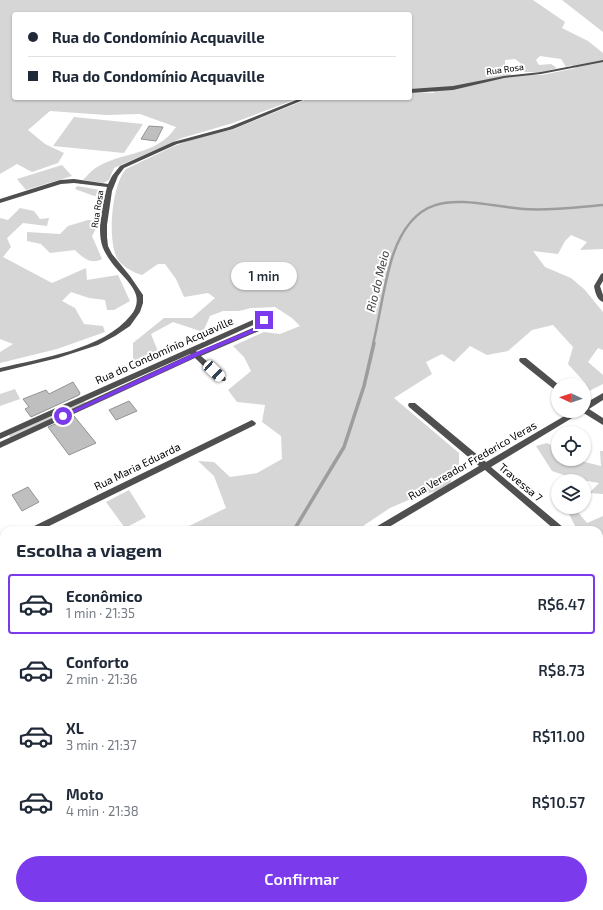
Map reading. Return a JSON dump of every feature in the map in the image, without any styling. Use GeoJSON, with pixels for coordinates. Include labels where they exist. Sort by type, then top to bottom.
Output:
{"type":"FeatureCollection","features":[{"type":"Feature","properties":{"kind":"street","name":"Rua Rosa"},"geometry":{"type":"LineString","coordinates":[[412,91],[453,88],[486,80],[541,74],[603,61]]}},
{"type":"Feature","properties":{"kind":"street","name":"Rua Rosa"},"geometry":{"type":"LineString","coordinates":[[0,370],[103,341],[121,331],[135,315],[140,306],[140,296],[137,289],[106,250],[102,236],[110,186],[116,173],[130,163],[176,143],[231,128],[300,100]]}},
{"type":"Feature","properties":{"kind":"street"},"geometry":{"type":"LineString","coordinates":[[0,201],[60,182],[74,181],[110,186]]}},
{"type":"Feature","properties":{"kind":"street"},"geometry":{"type":"LineString","coordinates":[[603,275],[597,286],[603,300]]}},
{"type":"Feature","properties":{"kind":"street","name":"Rua do Condomínio Acquaville"},"geometry":{"type":"LineString","coordinates":[[0,444],[4,437],[193,352],[259,320],[264,320],[266,323],[264,326],[193,352]]}},
{"type":"Feature","properties":{"kind":"street"},"geometry":{"type":"LineString","coordinates":[[193,352],[222,379]]}},
{"type":"Feature","properties":{"kind":"street"},"geometry":{"type":"LineString","coordinates":[[523,360],[551,382]]}},
{"type":"Feature","properties":{"kind":"street"},"geometry":{"type":"LineString","coordinates":[[591,404],[603,396]]}},
{"type":"Feature","properties":{"kind":"street","name":"Travessa 7"},"geometry":{"type":"LineString","coordinates":[[412,405],[556,526]]}},
{"type":"Feature","properties":{"kind":"street"},"geometry":{"type":"LineString","coordinates":[[591,413],[603,422]]}},
{"type":"Feature","properties":{"kind":"street","name":"Rua Vereador Frederico Veras"},"geometry":{"type":"LineString","coordinates":[[384,526],[567,418]]}},
{"type":"Feature","properties":{"kind":"street","name":"Rua Maria Eduarda"},"geometry":{"type":"LineString","coordinates":[[41,526],[252,423]]}},
{"type":"Feature","properties":{"kind":"shaded area"},"geometry":{"type":"Polygon","coordinates":[[[0,0],[533,0],[565,22],[562,28],[588,41],[603,53],[603,249],[580,250],[587,242],[571,235],[565,241],[558,254],[533,251],[545,267],[571,278],[584,289],[603,312],[603,350],[598,348],[588,362],[603,375],[603,384],[591,390],[591,378],[581,378],[568,364],[573,347],[553,325],[532,330],[508,351],[487,355],[470,346],[454,362],[442,354],[426,362],[432,374],[394,398],[459,453],[459,466],[447,489],[420,495],[390,508],[363,526],[189,526],[226,508],[214,476],[198,461],[214,462],[230,477],[257,473],[282,459],[281,436],[262,422],[265,405],[237,402],[228,390],[251,371],[244,357],[233,346],[264,332],[280,334],[300,326],[292,318],[275,307],[251,308],[239,311],[223,311],[210,316],[203,332],[173,322],[151,334],[159,354],[148,363],[133,360],[133,343],[164,318],[192,318],[215,298],[208,293],[184,297],[176,279],[165,264],[158,264],[142,275],[135,273],[121,264],[117,258],[112,238],[112,212],[117,187],[121,176],[126,169],[172,147],[193,139],[234,129],[305,100],[412,100],[412,92],[435,93],[431,90],[412,89],[412,12],[12,12],[12,100],[294,100],[233,123],[182,138],[114,168],[109,180],[103,183],[83,180],[94,169],[104,163],[148,149],[158,144],[168,137],[176,127],[140,114],[106,115],[50,111],[28,130],[45,144],[64,153],[58,163],[32,172],[17,164],[0,174],[0,0]],[[540,56],[536,60],[539,65],[551,64],[557,68],[543,72],[518,72],[514,67],[523,65],[515,59],[505,60],[505,68],[511,75],[542,75],[576,68],[571,65],[566,67],[561,59],[540,56]]]}},
{"type":"Feature","properties":{"kind":"shaded area"},"geometry":{"type":"Polygon","coordinates":[[[562,0],[603,0],[603,32],[562,0]]]}},
{"type":"Feature","properties":{"kind":"shaded area"},"geometry":{"type":"Polygon","coordinates":[[[74,117],[143,124],[124,153],[53,146],[74,117]]]}},
{"type":"Feature","properties":{"kind":"shaded area"},"geometry":{"type":"Polygon","coordinates":[[[62,165],[72,176],[26,190],[17,179],[62,165]]]}},
{"type":"Feature","properties":{"kind":"shaded area"},"geometry":{"type":"Polygon","coordinates":[[[77,186],[106,191],[102,213],[94,212],[101,202],[100,195],[94,196],[75,189],[77,186]]]}},
{"type":"Feature","properties":{"kind":"shaded area"},"geometry":{"type":"Polygon","coordinates":[[[20,208],[34,211],[40,219],[49,218],[47,226],[23,223],[7,238],[11,247],[3,257],[52,283],[86,268],[87,280],[118,275],[130,301],[114,310],[107,310],[105,300],[89,298],[71,292],[62,301],[75,308],[84,324],[103,326],[105,332],[57,349],[0,363],[0,352],[13,344],[0,339],[0,218],[8,220],[20,208]]]}},
{"type":"Feature","properties":{"kind":"shaded area"},"geometry":{"type":"Polygon","coordinates":[[[88,220],[100,221],[92,236],[102,259],[98,261],[87,260],[75,250],[50,253],[41,244],[27,241],[27,232],[60,234],[68,226],[88,220]]]}},
{"type":"Feature","properties":{"kind":"shaded area"},"geometry":{"type":"Polygon","coordinates":[[[15,389],[20,399],[0,406],[0,394],[15,389]]]}},
{"type":"Feature","properties":{"kind":"shaded area"},"geometry":{"type":"Polygon","coordinates":[[[84,401],[86,403],[10,437],[9,435],[84,401]]]}},
{"type":"Feature","properties":{"kind":"shaded area"},"geometry":{"type":"Polygon","coordinates":[[[547,443],[551,445],[551,466],[591,466],[591,464],[601,466],[600,451],[603,451],[603,494],[591,493],[591,491],[599,483],[591,482],[591,474],[561,474],[552,471],[536,446],[547,443]]]}},
{"type":"Feature","properties":{"kind":"shaded area"},"geometry":{"type":"Polygon","coordinates":[[[129,490],[146,517],[129,526],[124,526],[106,502],[129,490]]]}},
{"type":"Feature","properties":{"kind":"shaded area"},"geometry":{"type":"Polygon","coordinates":[[[569,514],[580,514],[587,523],[603,516],[603,526],[575,526],[569,514]]]}},
{"type":"Feature","properties":{"kind":"building"},"geometry":{"type":"Polygon","coordinates":[[[149,126],[163,127],[156,141],[141,139],[149,126]]]}},
{"type":"Feature","properties":{"kind":"building"},"geometry":{"type":"Polygon","coordinates":[[[73,382],[80,393],[79,395],[31,417],[25,409],[29,407],[23,399],[46,390],[49,394],[73,382]]]}},
{"type":"Feature","properties":{"kind":"building"},"geometry":{"type":"Polygon","coordinates":[[[129,401],[137,411],[116,420],[109,410],[129,401]]]}},
{"type":"Feature","properties":{"kind":"building"},"geometry":{"type":"Polygon","coordinates":[[[74,416],[96,443],[69,455],[48,427],[74,416]]]}},
{"type":"Feature","properties":{"kind":"building"},"geometry":{"type":"Polygon","coordinates":[[[28,487],[39,502],[22,511],[12,495],[28,487]]]}},
{"type":"Feature","properties":{"kind":"waterway","name":"Rio do Meio"},"geometry":{"type":"LineString","coordinates":[[373,344],[387,276],[393,255],[403,232],[416,216],[430,207],[446,203],[464,202],[544,210],[603,205]]}},
{"type":"Feature","properties":{"kind":"waterway","name":"Rio do Meio"},"geometry":{"type":"LineString","coordinates":[[296,526],[344,447],[364,386],[374,343]]}},
{"type":"Feature","properties":{"kind":"route"},"geometry":{"type":"LineString","coordinates":[[63,416],[196,355],[264,326],[266,323],[264,320]]}}]}
